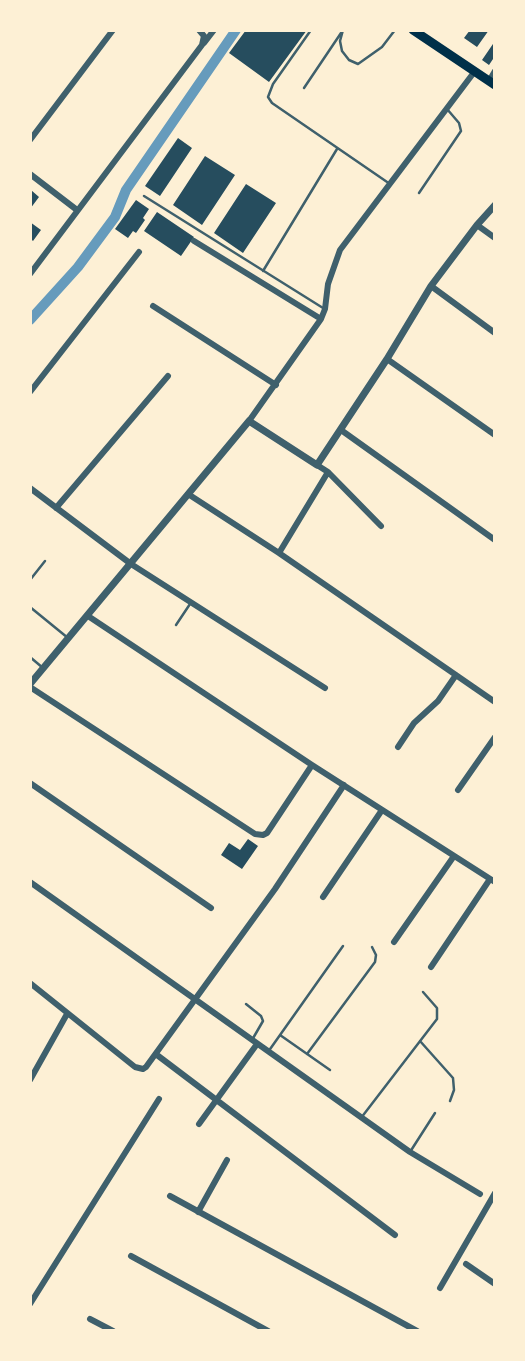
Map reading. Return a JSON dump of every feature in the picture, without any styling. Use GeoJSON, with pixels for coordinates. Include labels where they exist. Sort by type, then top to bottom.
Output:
{"type":"FeatureCollection","features":[{"type":"Feature","properties":{"kind":"main road"},"geometry":{"type":"LineString","coordinates":[[413,30],[492,83]]}},
{"type":"Feature","properties":{"kind":"street"},"geometry":{"type":"LineString","coordinates":[[30,140],[113,30]]}},
{"type":"Feature","properties":{"kind":"street"},"geometry":{"type":"LineString","coordinates":[[199,30],[204,36],[202,45]]}},
{"type":"Feature","properties":{"kind":"street"},"geometry":{"type":"LineString","coordinates":[[30,274],[214,30]]}},
{"type":"Feature","properties":{"kind":"street"},"geometry":{"type":"LineString","coordinates":[[312,765],[267,833],[259,835],[30,685],[276,385],[321,319],[328,284],[340,250],[475,71]]}},
{"type":"Feature","properties":{"kind":"street"},"geometry":{"type":"LineString","coordinates":[[492,83],[495,71]]}},
{"type":"Feature","properties":{"kind":"street"},"geometry":{"type":"LineString","coordinates":[[30,174],[78,210]]}},
{"type":"Feature","properties":{"kind":"street"},"geometry":{"type":"LineString","coordinates":[[317,465],[387,359],[431,286],[495,205]]}},
{"type":"Feature","properties":{"kind":"street"},"geometry":{"type":"LineString","coordinates":[[477,225],[495,237]]}},
{"type":"Feature","properties":{"kind":"street"},"geometry":{"type":"LineString","coordinates":[[194,241],[321,319]]}},
{"type":"Feature","properties":{"kind":"street"},"geometry":{"type":"LineString","coordinates":[[30,392],[139,252]]}},
{"type":"Feature","properties":{"kind":"street"},"geometry":{"type":"LineString","coordinates":[[431,286],[495,333]]}},
{"type":"Feature","properties":{"kind":"street"},"geometry":{"type":"LineString","coordinates":[[153,306],[276,385]]}},
{"type":"Feature","properties":{"kind":"street"},"geometry":{"type":"LineString","coordinates":[[387,359],[495,435]]}},
{"type":"Feature","properties":{"kind":"street"},"geometry":{"type":"LineString","coordinates":[[56,508],[168,376]]}},
{"type":"Feature","properties":{"kind":"street"},"geometry":{"type":"LineString","coordinates":[[249,421],[328,472],[381,526]]}},
{"type":"Feature","properties":{"kind":"street"},"geometry":{"type":"LineString","coordinates":[[341,430],[495,540]]}},
{"type":"Feature","properties":{"kind":"street"},"geometry":{"type":"LineString","coordinates":[[279,553],[328,472]]}},
{"type":"Feature","properties":{"kind":"street"},"geometry":{"type":"LineString","coordinates":[[30,488],[131,564],[325,688]]}},
{"type":"Feature","properties":{"kind":"street"},"geometry":{"type":"LineString","coordinates":[[188,494],[494,699]]}},
{"type":"Feature","properties":{"kind":"street"},"geometry":{"type":"LineString","coordinates":[[88,616],[312,765],[493,880],[431,967]]}},
{"type":"Feature","properties":{"kind":"street"},"geometry":{"type":"LineString","coordinates":[[398,747],[414,723],[438,701],[456,675]]}},
{"type":"Feature","properties":{"kind":"street"},"geometry":{"type":"LineString","coordinates":[[458,790],[495,737]]}},
{"type":"Feature","properties":{"kind":"street"},"geometry":{"type":"LineString","coordinates":[[30,783],[211,908]]}},
{"type":"Feature","properties":{"kind":"street"},"geometry":{"type":"LineString","coordinates":[[30,983],[135,1067],[143,1069],[157,1055],[196,1001],[344,785]]}},
{"type":"Feature","properties":{"kind":"street"},"geometry":{"type":"LineString","coordinates":[[323,897],[382,810]]}},
{"type":"Feature","properties":{"kind":"street"},"geometry":{"type":"LineString","coordinates":[[394,942],[454,856]]}},
{"type":"Feature","properties":{"kind":"street"},"geometry":{"type":"LineString","coordinates":[[30,882],[410,1152],[480,1194]]}},
{"type":"Feature","properties":{"kind":"street"},"geometry":{"type":"LineString","coordinates":[[30,1080],[67,1014]]}},
{"type":"Feature","properties":{"kind":"street"},"geometry":{"type":"LineString","coordinates":[[199,1124],[254,1042]]}},
{"type":"Feature","properties":{"kind":"street"},"geometry":{"type":"LineString","coordinates":[[157,1055],[395,1235]]}},
{"type":"Feature","properties":{"kind":"street"},"geometry":{"type":"LineString","coordinates":[[30,1304],[159,1099]]}},
{"type":"Feature","properties":{"kind":"street"},"geometry":{"type":"LineString","coordinates":[[198,1212],[227,1160]]}},
{"type":"Feature","properties":{"kind":"street"},"geometry":{"type":"LineString","coordinates":[[440,1288],[495,1193]]}},
{"type":"Feature","properties":{"kind":"street"},"geometry":{"type":"LineString","coordinates":[[170,1196],[418,1331]]}},
{"type":"Feature","properties":{"kind":"street"},"geometry":{"type":"LineString","coordinates":[[131,1256],[268,1331]]}},
{"type":"Feature","properties":{"kind":"street"},"geometry":{"type":"LineString","coordinates":[[466,1264],[495,1284]]}},
{"type":"Feature","properties":{"kind":"street"},"geometry":{"type":"LineString","coordinates":[[90,1319],[113,1331]]}},
{"type":"Feature","properties":{"kind":"lane"},"geometry":{"type":"LineString","coordinates":[[311,30],[272,84],[268,97],[272,103],[390,184]]}},
{"type":"Feature","properties":{"kind":"lane"},"geometry":{"type":"LineString","coordinates":[[304,88],[343,30],[340,41],[342,51],[349,60],[358,64],[383,47],[395,30]]}},
{"type":"Feature","properties":{"kind":"lane"},"geometry":{"type":"LineString","coordinates":[[419,193],[461,131],[459,123],[447,109]]}},
{"type":"Feature","properties":{"kind":"lane"},"geometry":{"type":"LineString","coordinates":[[263,271],[337,149]]}},
{"type":"Feature","properties":{"kind":"lane"},"geometry":{"type":"LineString","coordinates":[[144,196],[325,309]]}},
{"type":"Feature","properties":{"kind":"lane"},"geometry":{"type":"LineString","coordinates":[[30,580],[46,561]]}},
{"type":"Feature","properties":{"kind":"lane"},"geometry":{"type":"LineString","coordinates":[[176,625],[191,603]]}},
{"type":"Feature","properties":{"kind":"lane"},"geometry":{"type":"LineString","coordinates":[[30,607],[69,638]]}},
{"type":"Feature","properties":{"kind":"lane"},"geometry":{"type":"LineString","coordinates":[[30,657],[44,668]]}},
{"type":"Feature","properties":{"kind":"lane"},"geometry":{"type":"LineString","coordinates":[[268,1052],[344,946]]}},
{"type":"Feature","properties":{"kind":"lane"},"geometry":{"type":"LineString","coordinates":[[307,1054],[375,962],[376,955],[372,947]]}},
{"type":"Feature","properties":{"kind":"lane"},"geometry":{"type":"LineString","coordinates":[[361,1118],[437,1019],[439,1013],[423,992]]}},
{"type":"Feature","properties":{"kind":"lane"},"geometry":{"type":"LineString","coordinates":[[246,1004],[261,1016],[263,1021],[254,1042]]}},
{"type":"Feature","properties":{"kind":"lane"},"geometry":{"type":"LineString","coordinates":[[279,1035],[330,1070]]}},
{"type":"Feature","properties":{"kind":"lane"},"geometry":{"type":"LineString","coordinates":[[420,1041],[453,1078],[454,1090],[450,1101]]}},
{"type":"Feature","properties":{"kind":"lane"},"geometry":{"type":"LineString","coordinates":[[410,1152],[435,1114]]}},
{"type":"Feature","properties":{"kind":"building"},"geometry":{"type":"Polygon","coordinates":[[[246,30],[307,30],[269,82],[229,53],[246,30]]]}},
{"type":"Feature","properties":{"kind":"building"},"geometry":{"type":"Polygon","coordinates":[[[470,30],[489,30],[477,47],[464,38],[470,30]]]}},
{"type":"Feature","properties":{"kind":"building"},"geometry":{"type":"Polygon","coordinates":[[[495,41],[495,56],[489,65],[482,60],[495,41]]]}},
{"type":"Feature","properties":{"kind":"building"},"geometry":{"type":"Polygon","coordinates":[[[178,138],[192,148],[160,196],[145,186],[178,138]]]}},
{"type":"Feature","properties":{"kind":"building"},"geometry":{"type":"Polygon","coordinates":[[[205,156],[235,175],[202,225],[173,205],[205,156]]]}},
{"type":"Feature","properties":{"kind":"building"},"geometry":{"type":"Polygon","coordinates":[[[246,184],[276,203],[243,253],[214,233],[246,184]]]}},
{"type":"Feature","properties":{"kind":"building"},"geometry":{"type":"Polygon","coordinates":[[[31,190],[39,197],[30,209],[30,192],[31,190]]]}},
{"type":"Feature","properties":{"kind":"building"},"geometry":{"type":"Polygon","coordinates":[[[136,200],[149,209],[136,233],[133,231],[128,238],[115,229],[136,200]]]}},
{"type":"Feature","properties":{"kind":"building"},"geometry":{"type":"Polygon","coordinates":[[[157,212],[194,237],[181,256],[144,231],[157,212]]]}},
{"type":"Feature","properties":{"kind":"building"},"geometry":{"type":"Polygon","coordinates":[[[30,222],[41,230],[33,241],[30,238],[30,222]]]}},
{"type":"Feature","properties":{"kind":"building"},"geometry":{"type":"Polygon","coordinates":[[[248,839],[258,846],[242,869],[221,855],[229,843],[240,850],[248,839]]]}},
{"type":"Feature","properties":{"kind":"waterway"},"geometry":{"type":"LineString","coordinates":[[30,320],[78,267],[115,217],[126,190],[236,30]]}}]}
